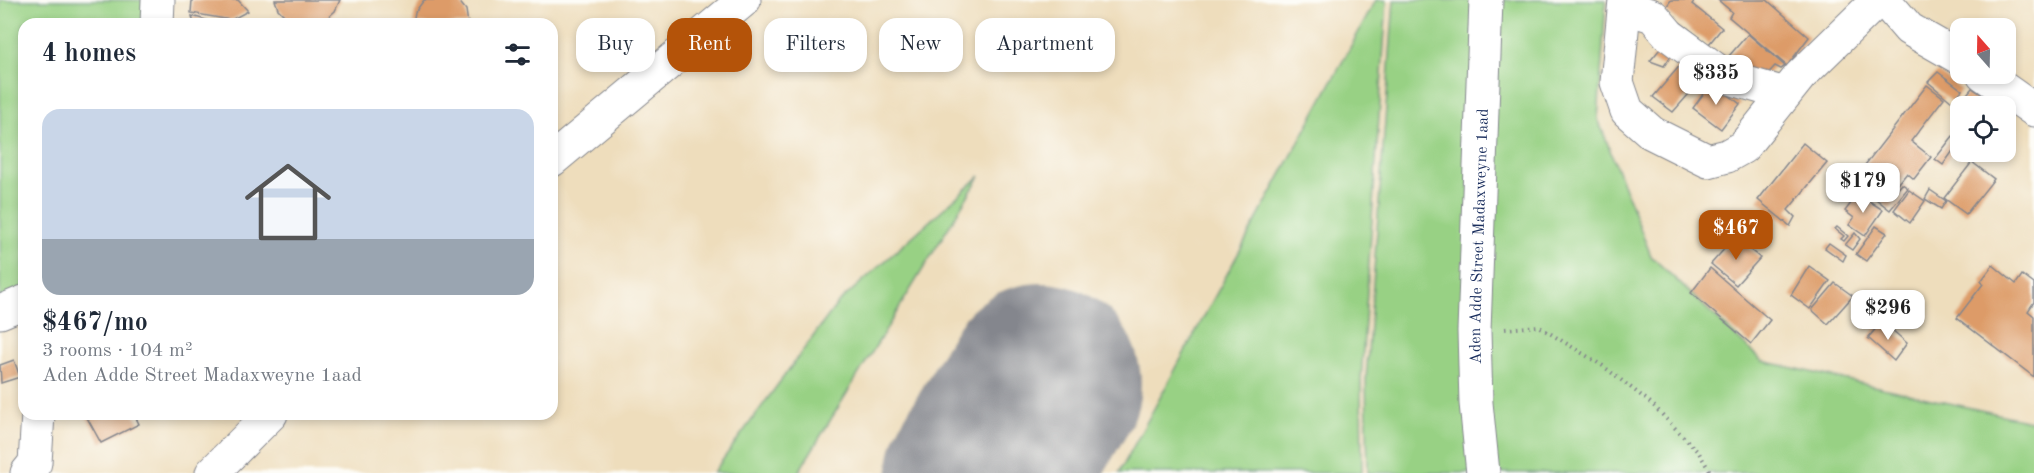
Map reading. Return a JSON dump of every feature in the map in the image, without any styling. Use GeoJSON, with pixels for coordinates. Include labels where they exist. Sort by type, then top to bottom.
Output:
{"type":"FeatureCollection","features":[{"type":"Feature","properties":{"kind":"street"},"geometry":{"type":"LineString","coordinates":[[157,18],[158,0]]}},
{"type":"Feature","properties":{"kind":"street"},"geometry":{"type":"LineString","coordinates":[[558,155],[744,0]]}},
{"type":"Feature","properties":{"kind":"street","name":"Aden Adde Street Madaxweyne 1aad"},"geometry":{"type":"LineString","coordinates":[[1483,473],[1476,403],[1474,331],[1486,0]]}},
{"type":"Feature","properties":{"kind":"street"},"geometry":{"type":"LineString","coordinates":[[1785,94],[1726,76],[1669,35],[1653,16],[1625,4],[1617,82],[1628,111],[1652,133],[1708,161],[1727,156],[1743,147],[1800,76],[1878,0]]}},
{"type":"Feature","properties":{"kind":"street"},"geometry":{"type":"LineString","coordinates":[[1884,0],[1909,29],[1950,52]]}},
{"type":"Feature","properties":{"kind":"street"},"geometry":{"type":"LineString","coordinates":[[1997,84],[2034,110]]}},
{"type":"Feature","properties":{"kind":"street"},"geometry":{"type":"LineString","coordinates":[[0,312],[18,304]]}},
{"type":"Feature","properties":{"kind":"street"},"geometry":{"type":"LineString","coordinates":[[27,473],[35,463],[38,420]]}},
{"type":"Feature","properties":{"kind":"street"},"geometry":{"type":"LineString","coordinates":[[212,473],[266,420]]}},
{"type":"Feature","properties":{"kind":"path"},"geometry":{"type":"LineString","coordinates":[[1474,331],[1538,326],[1603,366],[1652,404],[1698,453],[1711,473]]}},
{"type":"Feature","properties":{"kind":"green space"},"geometry":{"type":"Polygon","coordinates":[[[0,0],[169,0],[167,18],[18,18],[18,310],[0,319],[0,0]]]}},
{"type":"Feature","properties":{"kind":"green space"},"geometry":{"type":"Polygon","coordinates":[[[1376,0],[1387,0],[1361,380],[1362,473],[1119,473],[1376,0]]]}},
{"type":"Feature","properties":{"kind":"green space"},"geometry":{"type":"Polygon","coordinates":[[[1394,0],[1606,0],[1598,119],[1651,256],[1762,361],[2034,422],[2034,473],[1368,473],[1366,379],[1394,0]]]}},
{"type":"Feature","properties":{"kind":"green space"},"geometry":{"type":"Polygon","coordinates":[[[980,176],[798,473],[713,473],[837,304],[980,176]]]}},
{"type":"Feature","properties":{"kind":"building"},"geometry":{"type":"Polygon","coordinates":[[[192,0],[238,0],[248,11],[235,18],[191,13],[192,0]]]}},
{"type":"Feature","properties":{"kind":"building"},"geometry":{"type":"Polygon","coordinates":[[[275,0],[340,0],[335,11],[327,18],[287,18],[278,9],[275,0]]]}},
{"type":"Feature","properties":{"kind":"building"},"geometry":{"type":"Polygon","coordinates":[[[424,0],[458,0],[466,10],[467,18],[414,18],[415,12],[424,0]]]}},
{"type":"Feature","properties":{"kind":"building"},"geometry":{"type":"Polygon","coordinates":[[[1671,0],[1695,0],[1692,4],[1722,28],[1709,44],[1664,10],[1671,0]]]}},
{"type":"Feature","properties":{"kind":"building"},"geometry":{"type":"Polygon","coordinates":[[[1718,0],[1767,0],[1809,37],[1787,66],[1729,17],[1732,12],[1718,0]]]}},
{"type":"Feature","properties":{"kind":"building"},"geometry":{"type":"Polygon","coordinates":[[[1748,34],[1785,66],[1781,69],[1775,66],[1761,81],[1729,56],[1748,34]]]}},
{"type":"Feature","properties":{"kind":"building"},"geometry":{"type":"Polygon","coordinates":[[[1660,49],[1671,56],[1664,66],[1650,61],[1660,49]]]}},
{"type":"Feature","properties":{"kind":"building"},"geometry":{"type":"Polygon","coordinates":[[[1683,62],[1704,77],[1673,112],[1653,97],[1683,62]]]}},
{"type":"Feature","properties":{"kind":"building"},"geometry":{"type":"Polygon","coordinates":[[[1938,72],[1950,81],[1950,84],[1962,90],[1957,96],[1950,96],[1950,100],[1928,82],[1938,72]]]}},
{"type":"Feature","properties":{"kind":"building"},"geometry":{"type":"Polygon","coordinates":[[[1712,82],[1740,104],[1721,129],[1693,108],[1712,82]]]}},
{"type":"Feature","properties":{"kind":"building"},"geometry":{"type":"Polygon","coordinates":[[[1927,85],[1944,98],[1911,141],[1931,157],[1914,179],[1907,173],[1895,188],[1897,190],[1902,184],[1908,188],[1890,210],[1867,192],[1879,177],[1892,186],[1865,165],[1927,85]]]}},
{"type":"Feature","properties":{"kind":"building"},"geometry":{"type":"Polygon","coordinates":[[[1972,88],[1984,96],[1966,96],[1972,88]]]}},
{"type":"Feature","properties":{"kind":"building"},"geometry":{"type":"Polygon","coordinates":[[[1950,140],[1950,155],[1943,165],[1935,159],[1950,140]]]}},
{"type":"Feature","properties":{"kind":"building"},"geometry":{"type":"Polygon","coordinates":[[[1803,143],[1827,163],[1788,210],[1795,217],[1790,226],[1758,200],[1803,143]]]}},
{"type":"Feature","properties":{"kind":"building"},"geometry":{"type":"Polygon","coordinates":[[[1972,162],[1994,179],[1966,214],[1944,198],[1972,162]]]}},
{"type":"Feature","properties":{"kind":"building"},"geometry":{"type":"Polygon","coordinates":[[[1909,190],[1925,201],[1910,223],[1894,210],[1909,190]]]}},
{"type":"Feature","properties":{"kind":"building"},"geometry":{"type":"Polygon","coordinates":[[[1930,190],[1946,201],[1941,209],[1925,199],[1930,190]]]}},
{"type":"Feature","properties":{"kind":"building"},"geometry":{"type":"Polygon","coordinates":[[[1858,194],[1883,210],[1865,236],[1849,225],[1854,218],[1845,211],[1858,194]]]}},
{"type":"Feature","properties":{"kind":"building"},"geometry":{"type":"Polygon","coordinates":[[[1876,226],[1887,233],[1866,261],[1856,254],[1876,226]]]}},
{"type":"Feature","properties":{"kind":"building"},"geometry":{"type":"Polygon","coordinates":[[[1837,227],[1848,236],[1844,241],[1841,239],[1844,236],[1835,229],[1837,227]]]}},
{"type":"Feature","properties":{"kind":"building"},"geometry":{"type":"Polygon","coordinates":[[[1855,233],[1860,239],[1852,250],[1845,245],[1855,233]]]}},
{"type":"Feature","properties":{"kind":"building"},"geometry":{"type":"Polygon","coordinates":[[[1735,237],[1760,258],[1736,285],[1711,264],[1735,237]]]}},
{"type":"Feature","properties":{"kind":"building"},"geometry":{"type":"Polygon","coordinates":[[[1829,243],[1846,255],[1843,261],[1825,248],[1829,243]]]}},
{"type":"Feature","properties":{"kind":"building"},"geometry":{"type":"Polygon","coordinates":[[[1993,265],[2016,284],[2022,275],[2034,284],[2034,302],[2028,311],[2034,316],[2034,377],[1957,318],[1983,284],[1981,281],[1993,265]]]}},
{"type":"Feature","properties":{"kind":"building"},"geometry":{"type":"Polygon","coordinates":[[[1809,266],[1830,281],[1810,309],[1791,295],[1809,266]]]}},
{"type":"Feature","properties":{"kind":"building"},"geometry":{"type":"Polygon","coordinates":[[[1710,268],[1770,320],[1751,344],[1691,293],[1710,268]]]}},
{"type":"Feature","properties":{"kind":"building"},"geometry":{"type":"Polygon","coordinates":[[[1835,283],[1853,296],[1828,324],[1812,310],[1835,283]]]}},
{"type":"Feature","properties":{"kind":"building"},"geometry":{"type":"Polygon","coordinates":[[[1882,321],[1907,343],[1894,361],[1868,338],[1882,321]]]}},
{"type":"Feature","properties":{"kind":"building"},"geometry":{"type":"Polygon","coordinates":[[[14,360],[18,378],[1,383],[0,365],[14,360]]]}},
{"type":"Feature","properties":{"kind":"building"},"geometry":{"type":"Polygon","coordinates":[[[88,420],[137,420],[139,424],[101,443],[88,420]]]}},
{"type":"Feature","properties":{"kind":"runway"},"geometry":{"type":"LineString","coordinates":[[988,473],[1041,383]]}}]}
